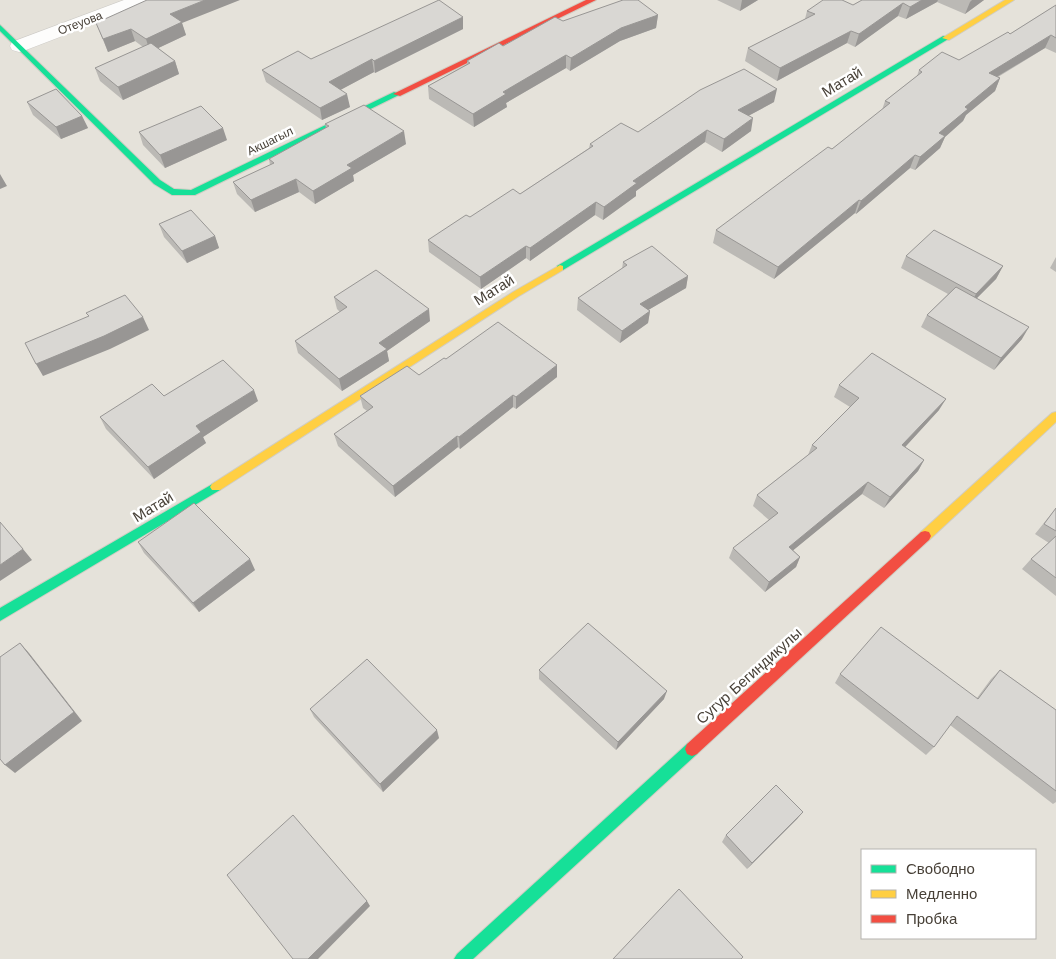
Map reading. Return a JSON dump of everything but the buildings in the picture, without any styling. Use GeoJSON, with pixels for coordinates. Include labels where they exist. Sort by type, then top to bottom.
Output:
{"type":"FeatureCollection","features":[{"type":"Feature","properties":{"kind":"street","name":"Отеуова"},"geometry":{"type":"LineString","coordinates":[[19,46],[140,0]]}},
{"type":"Feature","properties":{"kind":"street","name":"Акшагыл"},"geometry":{"type":"LineString","coordinates":[[0,27],[157,182],[172,192],[192,193],[592,0]]}},
{"type":"Feature","properties":{"kind":"street","name":"Матай"},"geometry":{"type":"LineString","coordinates":[[0,616],[215,488],[516,294],[1010,0]]}},
{"type":"Feature","properties":{"kind":"street","name":"Сугур Бегиндикулы"},"geometry":{"type":"LineString","coordinates":[[462,959],[1056,416]]}},
{"type":"Feature","properties":{"kind":"shaded area"},"geometry":{"type":"Polygon","coordinates":[[[0,0],[1056,0],[1056,959],[0,959],[0,0]]]}},
{"type":"Feature","properties":{"kind":"traffic: fast"},"geometry":{"type":"LineString","coordinates":[[0,27],[157,182],[172,192],[192,193],[397,94]]}},
{"type":"Feature","properties":{"kind":"traffic: fast"},"geometry":{"type":"LineString","coordinates":[[560,268],[946,38]]}},
{"type":"Feature","properties":{"kind":"traffic: fast"},"geometry":{"type":"LineString","coordinates":[[0,615],[216,487]]}},
{"type":"Feature","properties":{"kind":"traffic: fast"},"geometry":{"type":"LineString","coordinates":[[462,959],[692,749]]}},
{"type":"Feature","properties":{"kind":"traffic: slow"},"geometry":{"type":"LineString","coordinates":[[946,38],[1010,0]]}},
{"type":"Feature","properties":{"kind":"traffic: slow"},"geometry":{"type":"LineString","coordinates":[[216,487],[516,294],[560,268]]}},
{"type":"Feature","properties":{"kind":"traffic: slow"},"geometry":{"type":"LineString","coordinates":[[925,536],[1056,416]]}},
{"type":"Feature","properties":{"kind":"traffic: jam"},"geometry":{"type":"LineString","coordinates":[[397,94],[592,0]]}},
{"type":"Feature","properties":{"kind":"traffic: jam"},"geometry":{"type":"LineString","coordinates":[[692,749],[925,536]]}}]}
